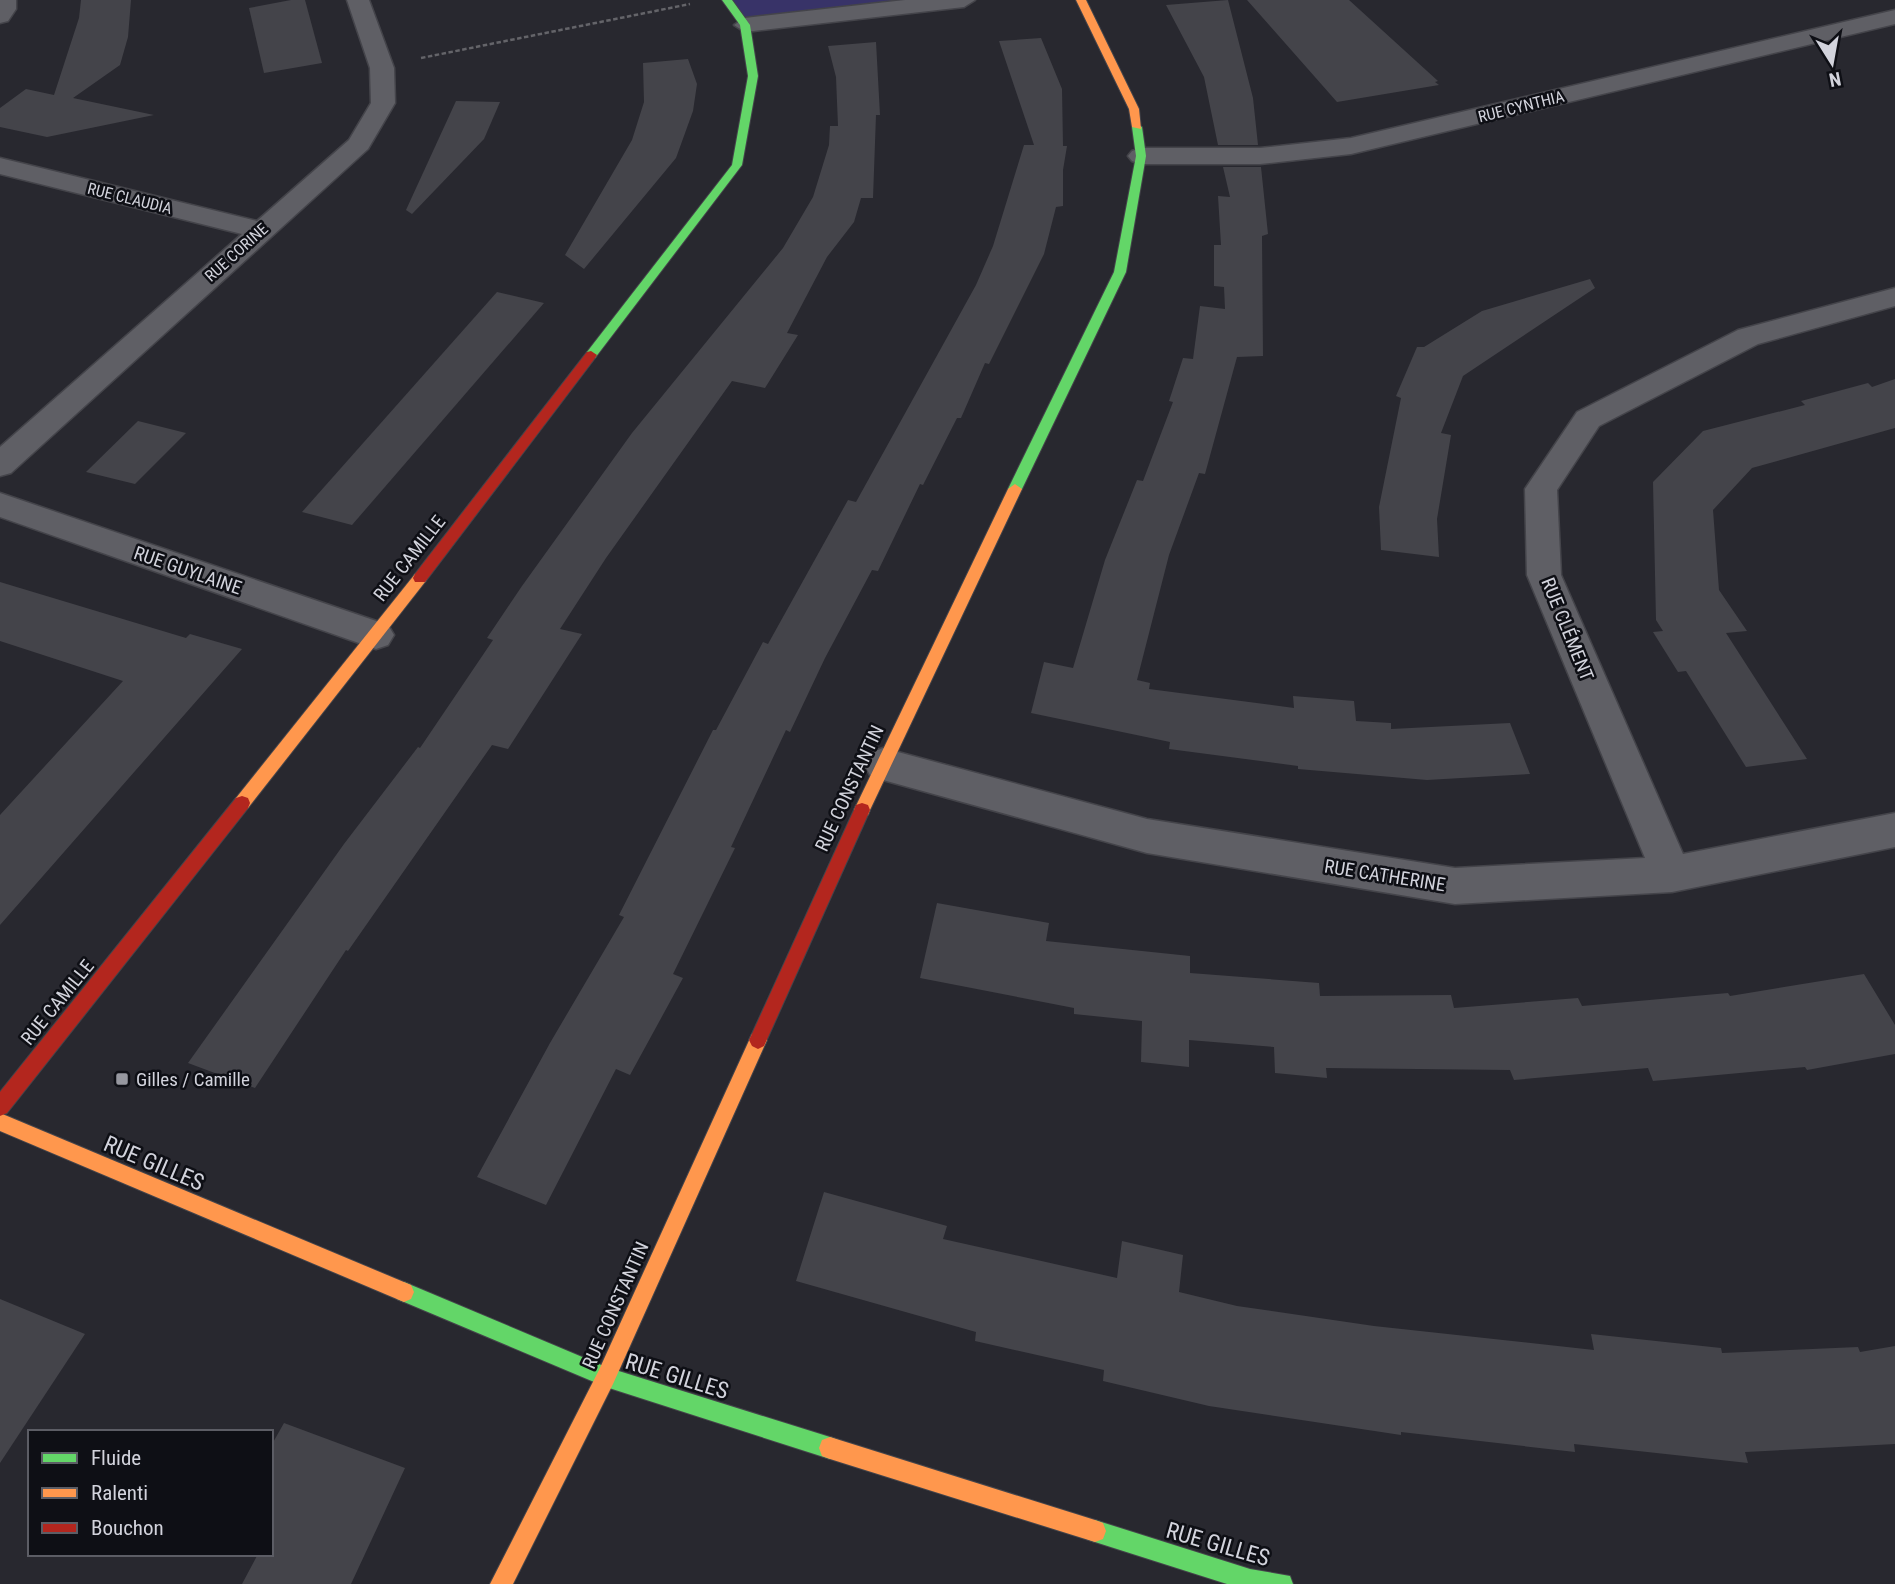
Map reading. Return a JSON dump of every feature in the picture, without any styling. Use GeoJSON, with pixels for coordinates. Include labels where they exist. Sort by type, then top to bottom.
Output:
{"type":"FeatureCollection","features":[{"type":"Feature","properties":{"kind":"street"},"geometry":{"type":"LineString","coordinates":[[0,16],[5,9],[5,0]]}},
{"type":"Feature","properties":{"kind":"street","name":"RUE CORINE"},"geometry":{"type":"LineString","coordinates":[[0,465],[359,144],[383,103],[381,66],[358,0]]}},
{"type":"Feature","properties":{"kind":"street","name":"RUE CAMILLE"},"geometry":{"type":"LineString","coordinates":[[0,1107],[376,635],[737,166],[753,76],[745,25],[727,0]]}},
{"type":"Feature","properties":{"kind":"street"},"geometry":{"type":"LineString","coordinates":[[745,25],[964,0]]}},
{"type":"Feature","properties":{"kind":"street","name":"RUE CONSTANTIN"},"geometry":{"type":"LineString","coordinates":[[501,1584],[606,1377],[883,764],[1120,272],[1141,156],[1135,109],[1081,0]]}},
{"type":"Feature","properties":{"kind":"street","name":"RUE CYNTHIA"},"geometry":{"type":"LineString","coordinates":[[1141,156],[1260,156],[1351,146],[1895,17]]}},
{"type":"Feature","properties":{"kind":"street","name":"RUE CLAUDIA"},"geometry":{"type":"LineString","coordinates":[[0,166],[260,230]]}},
{"type":"Feature","properties":{"kind":"street","name":"RUE CLÉMENT"},"geometry":{"type":"LineString","coordinates":[[1672,874],[1544,575],[1541,489],[1588,419],[1748,337],[1895,297]]}},
{"type":"Feature","properties":{"kind":"street","name":"RUE GUYLAINE"},"geometry":{"type":"LineString","coordinates":[[0,505],[376,635]]}},
{"type":"Feature","properties":{"kind":"street","name":"RUE CATHERINE"},"geometry":{"type":"LineString","coordinates":[[883,764],[1147,836],[1455,886],[1672,874],[1895,830]]}},
{"type":"Feature","properties":{"kind":"street","name":"RUE GILLES"},"geometry":{"type":"LineString","coordinates":[[0,1122],[606,1377],[1250,1580],[1282,1584]]}},
{"type":"Feature","properties":{"kind":"path"},"geometry":{"type":"LineString","coordinates":[[381,66],[699,3]]}},
{"type":"Feature","properties":{"kind":"shaded area"},"geometry":{"type":"Polygon","coordinates":[[[727,0],[964,0],[745,25],[727,0]]]}},
{"type":"Feature","properties":{"kind":"building"},"geometry":{"type":"Polygon","coordinates":[[[81,0],[131,0],[128,37],[120,65],[73,98],[154,115],[47,137],[0,127],[0,108],[26,89],[54,95],[79,18],[81,0]]]}},
{"type":"Feature","properties":{"kind":"building"},"geometry":{"type":"Polygon","coordinates":[[[305,0],[322,63],[264,73],[249,8],[305,0]]]}},
{"type":"Feature","properties":{"kind":"building"},"geometry":{"type":"Polygon","coordinates":[[[1228,0],[1253,98],[1258,145],[1218,145],[1204,77],[1166,5],[1228,0]]]}},
{"type":"Feature","properties":{"kind":"building"},"geometry":{"type":"Polygon","coordinates":[[[1247,0],[1349,0],[1438,81],[1435,82],[1439,85],[1337,102],[1247,0]]]}},
{"type":"Feature","properties":{"kind":"building"},"geometry":{"type":"Polygon","coordinates":[[[1041,38],[1062,89],[1063,146],[1067,146],[1063,170],[1063,206],[1056,207],[1044,254],[989,364],[985,363],[961,418],[957,418],[923,485],[920,484],[878,571],[872,570],[825,658],[790,732],[786,730],[731,847],[735,848],[673,974],[683,978],[630,1075],[616,1069],[546,1205],[477,1177],[550,1043],[624,917],[619,915],[713,730],[716,730],[763,642],[768,644],[848,500],[856,502],[976,285],[993,246],[1024,145],[1034,145],[999,41],[1041,38]]]}},
{"type":"Feature","properties":{"kind":"building"},"geometry":{"type":"Polygon","coordinates":[[[876,42],[880,115],[876,115],[873,198],[861,198],[854,222],[827,257],[787,333],[798,335],[765,388],[732,381],[606,558],[560,629],[582,634],[508,749],[492,745],[348,951],[346,950],[255,1088],[188,1063],[344,844],[418,747],[420,748],[493,640],[487,638],[632,433],[783,248],[813,197],[829,145],[830,126],[838,126],[836,77],[828,46],[876,42]]]}},
{"type":"Feature","properties":{"kind":"building"},"geometry":{"type":"Polygon","coordinates":[[[688,59],[697,84],[693,111],[676,158],[584,269],[565,255],[632,140],[644,102],[643,63],[688,59]]]}},
{"type":"Feature","properties":{"kind":"building"},"geometry":{"type":"Polygon","coordinates":[[[456,101],[500,102],[484,139],[412,214],[406,210],[456,101]]]}},
{"type":"Feature","properties":{"kind":"building"},"geometry":{"type":"Polygon","coordinates":[[[1223,167],[1261,167],[1268,234],[1262,236],[1263,356],[1237,357],[1205,474],[1199,473],[1169,555],[1137,680],[1150,683],[1149,689],[1294,708],[1293,696],[1354,701],[1356,721],[1391,723],[1391,729],[1510,723],[1530,774],[1427,780],[1298,769],[1298,766],[1169,749],[1170,742],[1031,713],[1044,662],[1073,668],[1105,560],[1137,480],[1143,481],[1173,402],[1169,401],[1183,358],[1193,359],[1200,306],[1225,309],[1224,287],[1214,286],[1214,245],[1221,245],[1218,196],[1230,197],[1223,167]]]}},
{"type":"Feature","properties":{"kind":"building"},"geometry":{"type":"Polygon","coordinates":[[[1590,279],[1595,288],[1463,376],[1441,433],[1451,435],[1437,519],[1439,557],[1381,550],[1379,507],[1401,398],[1396,396],[1417,347],[1424,347],[1482,311],[1590,279]]]}},
{"type":"Feature","properties":{"kind":"building"},"geometry":{"type":"Polygon","coordinates":[[[497,292],[544,303],[352,525],[302,512],[497,292]]]}},
{"type":"Feature","properties":{"kind":"building"},"geometry":{"type":"Polygon","coordinates":[[[1895,379],[1895,428],[1752,468],[1713,510],[1719,590],[1747,631],[1726,633],[1807,759],[1746,767],[1686,671],[1678,672],[1653,632],[1663,631],[1656,620],[1653,482],[1703,431],[1805,405],[1801,401],[1868,383],[1872,387],[1895,379]]]}},
{"type":"Feature","properties":{"kind":"building"},"geometry":{"type":"Polygon","coordinates":[[[138,421],[186,433],[135,484],[86,472],[138,421]]]}},
{"type":"Feature","properties":{"kind":"building"},"geometry":{"type":"Polygon","coordinates":[[[0,582],[186,638],[190,634],[242,649],[0,925],[0,815],[123,681],[0,641],[0,582]]]}},
{"type":"Feature","properties":{"kind":"building"},"geometry":{"type":"Polygon","coordinates":[[[937,903],[1049,923],[1046,941],[1190,956],[1190,973],[1319,983],[1320,996],[1451,995],[1454,1008],[1578,998],[1582,1006],[1728,993],[1730,996],[1864,974],[1895,1025],[1895,1054],[1807,1070],[1805,1067],[1653,1081],[1648,1068],[1514,1080],[1510,1070],[1326,1068],[1327,1078],[1275,1073],[1274,1047],[1189,1040],[1189,1067],[1141,1062],[1142,1021],[1074,1014],[1074,1008],[920,978],[937,903]]]}},
{"type":"Feature","properties":{"kind":"building"},"geometry":{"type":"Polygon","coordinates":[[[824,1192],[947,1226],[943,1239],[1117,1278],[1122,1241],[1183,1255],[1179,1292],[1237,1306],[1374,1326],[1594,1350],[1591,1334],[1721,1348],[1722,1353],[1858,1347],[1860,1352],[1895,1346],[1895,1444],[1745,1452],[1748,1463],[1574,1444],[1575,1452],[1401,1432],[1401,1435],[1209,1406],[1103,1381],[1104,1370],[975,1341],[976,1332],[796,1281],[824,1192]]]}},
{"type":"Feature","properties":{"kind":"building"},"geometry":{"type":"Polygon","coordinates":[[[0,1299],[85,1334],[0,1463],[0,1299]]]}},
{"type":"Feature","properties":{"kind":"building"},"geometry":{"type":"Polygon","coordinates":[[[284,1423],[405,1468],[351,1584],[242,1584],[257,1556],[273,1556],[273,1442],[284,1423]]]}},
{"type":"Feature","properties":{"kind":"traffic: fast"},"geometry":{"type":"LineString","coordinates":[[591,355],[737,165],[753,76],[745,25],[727,0]]}},
{"type":"Feature","properties":{"kind":"traffic: fast"},"geometry":{"type":"LineString","coordinates":[[1015,489],[1120,272],[1141,156],[1137,127]]}},
{"type":"Feature","properties":{"kind":"traffic: fast"},"geometry":{"type":"LineString","coordinates":[[404,1292],[606,1377],[830,1448]]}},
{"type":"Feature","properties":{"kind":"traffic: fast"},"geometry":{"type":"LineString","coordinates":[[1095,1531],[1250,1580],[1282,1584]]}},
{"type":"Feature","properties":{"kind":"traffic: slow"},"geometry":{"type":"LineString","coordinates":[[1081,0],[1134,109],[1137,127]]}},
{"type":"Feature","properties":{"kind":"traffic: slow"},"geometry":{"type":"LineString","coordinates":[[862,810],[1015,489]]}},
{"type":"Feature","properties":{"kind":"traffic: slow"},"geometry":{"type":"LineString","coordinates":[[242,803],[420,578]]}},
{"type":"Feature","properties":{"kind":"traffic: slow"},"geometry":{"type":"LineString","coordinates":[[501,1584],[606,1377],[758,1040]]}},
{"type":"Feature","properties":{"kind":"traffic: slow"},"geometry":{"type":"LineString","coordinates":[[0,1122],[404,1292]]}},
{"type":"Feature","properties":{"kind":"traffic: slow"},"geometry":{"type":"LineString","coordinates":[[830,1448],[1095,1531]]}},
{"type":"Feature","properties":{"kind":"traffic: jam"},"geometry":{"type":"LineString","coordinates":[[420,578],[591,355]]}},
{"type":"Feature","properties":{"kind":"traffic: jam"},"geometry":{"type":"LineString","coordinates":[[0,1107],[242,803]]}},
{"type":"Feature","properties":{"kind":"traffic: jam"},"geometry":{"type":"LineString","coordinates":[[758,1040],[862,810]]}},
{"type":"Feature","properties":{"kind":"place","name":"Gilles / Camille"},"geometry":{"type":"Point","coordinates":[122,1079]}}]}
